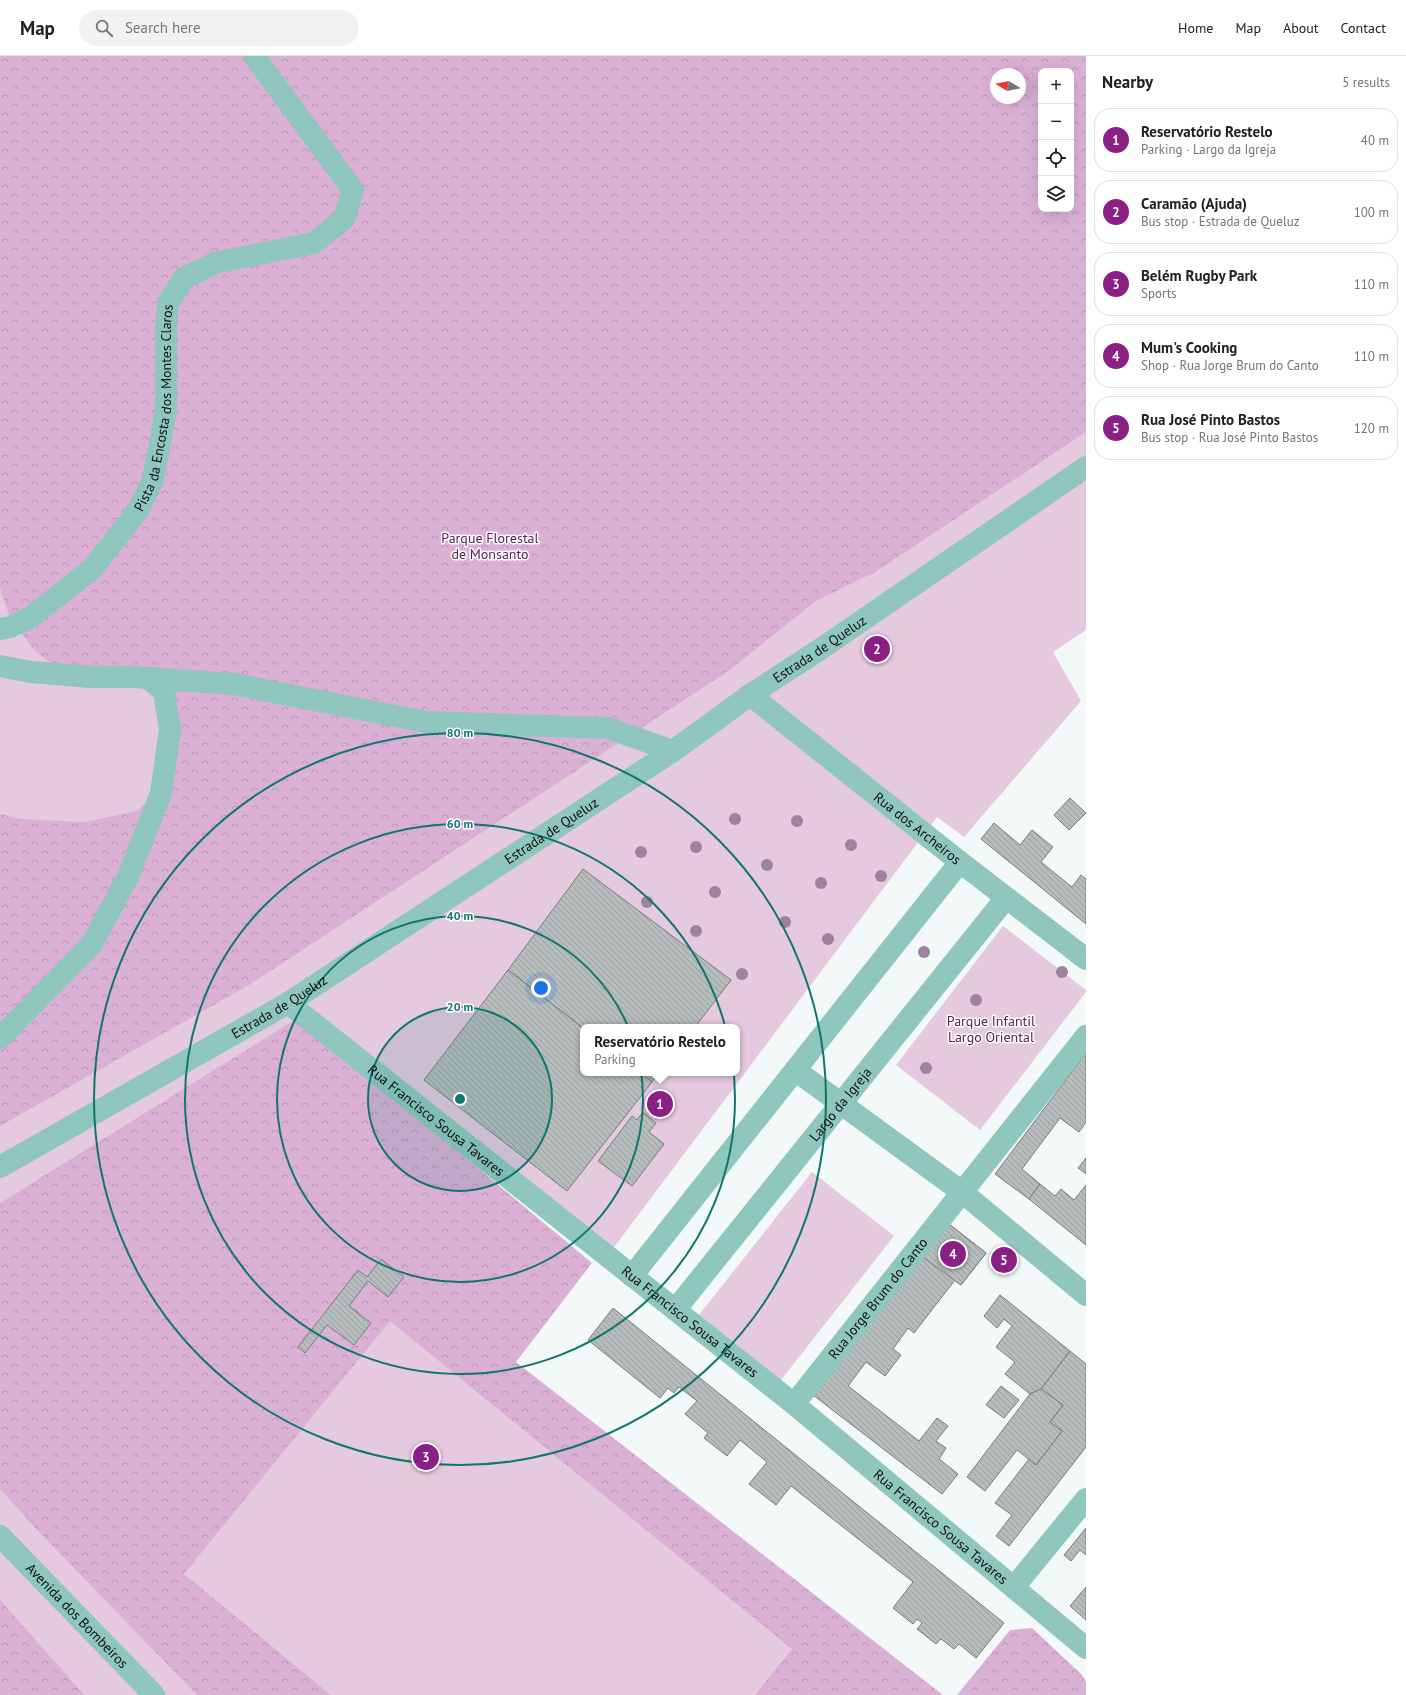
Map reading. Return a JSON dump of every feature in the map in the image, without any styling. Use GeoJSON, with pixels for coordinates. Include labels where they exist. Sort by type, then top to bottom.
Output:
{"type":"FeatureCollection","features":[{"type":"Feature","properties":{"kind":"street","name":"Pista da Encosta dos Montes Claros"},"geometry":{"type":"LineString","coordinates":[[0,629],[10,627],[31,617],[94,568],[138,510],[153,480],[166,410],[166,323],[168,303],[184,278],[215,263],[314,243],[344,219],[353,190],[254,56]]}},
{"type":"Feature","properties":{"kind":"street","name":"Estrada de Queluz"},"geometry":{"type":"LineString","coordinates":[[0,1167],[288,1003],[673,752],[750,695],[822,648],[1085,469]]}},
{"type":"Feature","properties":{"kind":"street"},"geometry":{"type":"LineString","coordinates":[[0,666],[31,672],[91,677],[132,677],[234,684],[426,722],[608,728],[673,752]]}},
{"type":"Feature","properties":{"kind":"street"},"geometry":{"type":"LineString","coordinates":[[0,1038],[92,945],[128,876],[162,794],[170,729],[164,692],[149,679]]}},
{"type":"Feature","properties":{"kind":"street","name":"Rua dos Archeiros"},"geometry":{"type":"LineString","coordinates":[[750,695],[960,862],[1086,959]]}},
{"type":"Feature","properties":{"kind":"street"},"geometry":{"type":"LineString","coordinates":[[632,1276],[960,862]]}},
{"type":"Feature","properties":{"kind":"street","name":"Largo da Igreja"},"geometry":{"type":"LineString","coordinates":[[675,1310],[1006,898]]}},
{"type":"Feature","properties":{"kind":"street","name":"Rua Francisco Sousa Tavares"},"geometry":{"type":"LineString","coordinates":[[288,1003],[794,1404],[1086,1648]]}},
{"type":"Feature","properties":{"kind":"street","name":"Rua Jorge Brum do Canto"},"geometry":{"type":"LineString","coordinates":[[794,1404],[1086,1036]]}},
{"type":"Feature","properties":{"kind":"street"},"geometry":{"type":"LineString","coordinates":[[795,1070],[962,1192],[1086,1295]]}},
{"type":"Feature","properties":{"kind":"street"},"geometry":{"type":"LineString","coordinates":[[1014,1587],[1086,1498]]}},
{"type":"Feature","properties":{"kind":"street","name":"Avenida dos Bombeiros"},"geometry":{"type":"LineString","coordinates":[[0,1536],[154,1695]]}},
{"type":"Feature","properties":{"kind":"green space","name":"Parque Florestal de Monsanto"},"geometry":{"type":"Polygon","coordinates":[[[0,56],[1086,56],[1086,630],[1053,652],[1081,701],[964,837],[937,817],[606,1258],[399,1097],[398,1302],[809,1645],[768,1695],[0,1695],[0,56]]]}},
{"type":"Feature","properties":{"kind":"green space","name":"Parque Florestal de Monsanto"},"geometry":{"type":"Polygon","coordinates":[[[0,56],[1086,56],[1086,432],[875,572],[816,601],[727,672],[249,985],[0,1126],[0,814],[20,819],[85,822],[137,811],[164,786],[162,693],[96,677],[64,673],[34,650],[10,618],[0,588],[0,56]]]}},
{"type":"Feature","properties":{"kind":"green space","name":"Parque Infantil Largo Oriental"},"geometry":{"type":"Polygon","coordinates":[[[1003,926],[1086,990],[1086,992],[980,1130],[896,1065],[1003,926]]]}},
{"type":"Feature","properties":{"kind":"green space"},"geometry":{"type":"Polygon","coordinates":[[[298,1018],[592,1263],[516,1362],[943,1695],[755,1695],[792,1649],[390,1321],[184,1574],[331,1695],[197,1695],[39,1532],[0,1489],[0,1203],[298,1018]]]}},
{"type":"Feature","properties":{"kind":"green space"},"geometry":{"type":"Polygon","coordinates":[[[812,1172],[894,1236],[781,1380],[699,1315],[812,1172]]]}},
{"type":"Feature","properties":{"kind":"green space"},"geometry":{"type":"Polygon","coordinates":[[[0,1600],[79,1689],[85,1695],[0,1695],[0,1600]]]}},
{"type":"Feature","properties":{"kind":"green space"},"geometry":{"type":"Polygon","coordinates":[[[1032,1628],[1082,1675],[1086,1682],[1086,1695],[957,1695],[1010,1630],[1032,1628]]]}},
{"type":"Feature","properties":{"kind":"building"},"geometry":{"type":"Polygon","coordinates":[[[1070,798],[1086,813],[1069,830],[1054,815],[1070,798]]]}},
{"type":"Feature","properties":{"kind":"building"},"geometry":{"type":"Polygon","coordinates":[[[994,823],[1020,845],[1032,830],[1053,847],[1041,862],[1072,887],[1081,875],[1086,879],[1086,924],[981,839],[994,823]]]}},
{"type":"Feature","properties":{"kind":"building"},"geometry":{"type":"Polygon","coordinates":[[[583,869],[731,980],[697,1024],[580,1024],[580,1026],[508,970],[583,869]]]}},
{"type":"Feature","properties":{"kind":"building"},"geometry":{"type":"Polygon","coordinates":[[[508,970],[526,984],[516,996],[499,983],[508,970]]]}},
{"type":"Feature","properties":{"kind":"building"},"geometry":{"type":"Polygon","coordinates":[[[508,970],[580,1026],[580,1076],[645,1076],[652,1082],[567,1191],[424,1080],[508,970]]]}},
{"type":"Feature","properties":{"kind":"building"},"geometry":{"type":"Polygon","coordinates":[[[1086,1053],[1086,1122],[1079,1132],[1060,1118],[1022,1169],[1040,1184],[1029,1199],[995,1174],[1086,1053]]]}},
{"type":"Feature","properties":{"kind":"building"},"geometry":{"type":"Polygon","coordinates":[[[645,1076],[656,1076],[652,1082],[645,1076]]]}},
{"type":"Feature","properties":{"kind":"building"},"geometry":{"type":"Polygon","coordinates":[[[643,1112],[656,1123],[649,1132],[664,1144],[632,1186],[598,1161],[632,1116],[637,1120],[643,1112]]]}},
{"type":"Feature","properties":{"kind":"building"},"geometry":{"type":"Polygon","coordinates":[[[1086,1158],[1086,1174],[1078,1168],[1086,1158]]]}},
{"type":"Feature","properties":{"kind":"building"},"geometry":{"type":"Polygon","coordinates":[[[1040,1184],[1055,1196],[1061,1189],[1074,1200],[1086,1185],[1086,1245],[1029,1199],[1040,1184]]]}},
{"type":"Feature","properties":{"kind":"building"},"geometry":{"type":"Polygon","coordinates":[[[945,1221],[986,1253],[961,1285],[955,1280],[914,1333],[908,1328],[893,1349],[901,1355],[885,1376],[866,1362],[848,1386],[919,1441],[937,1418],[948,1426],[936,1441],[946,1448],[939,1459],[958,1474],[942,1494],[813,1395],[945,1221]]]}},
{"type":"Feature","properties":{"kind":"building"},"geometry":{"type":"Polygon","coordinates":[[[945,1221],[986,1253],[961,1285],[920,1255],[945,1221]]]}},
{"type":"Feature","properties":{"kind":"building"},"geometry":{"type":"Polygon","coordinates":[[[381,1259],[404,1277],[388,1297],[368,1281],[349,1306],[371,1323],[354,1345],[327,1325],[305,1353],[298,1347],[358,1270],[367,1277],[381,1259]]]}},
{"type":"Feature","properties":{"kind":"building"},"geometry":{"type":"Polygon","coordinates":[[[1000,1295],[1070,1351],[1041,1389],[1030,1394],[1005,1374],[1015,1362],[996,1347],[1012,1326],[1004,1319],[997,1328],[984,1316],[1000,1295]]]}},
{"type":"Feature","properties":{"kind":"building"},"geometry":{"type":"Polygon","coordinates":[[[613,1308],[1004,1623],[976,1658],[959,1644],[954,1649],[941,1639],[936,1644],[917,1629],[922,1623],[917,1619],[913,1624],[893,1608],[913,1582],[791,1486],[776,1505],[749,1484],[767,1462],[740,1440],[727,1456],[704,1438],[708,1433],[685,1414],[697,1401],[679,1387],[674,1393],[668,1388],[660,1398],[588,1340],[613,1308]]]}},
{"type":"Feature","properties":{"kind":"building"},"geometry":{"type":"Polygon","coordinates":[[[1070,1351],[1086,1364],[1086,1447],[1009,1546],[996,1536],[1012,1515],[995,1503],[1029,1459],[1036,1465],[1062,1431],[1050,1422],[1063,1405],[1041,1389],[1070,1351]]]}},
{"type":"Feature","properties":{"kind":"building"},"geometry":{"type":"Polygon","coordinates":[[[1001,1386],[1019,1400],[1004,1418],[986,1405],[1001,1386]]]}},
{"type":"Feature","properties":{"kind":"building"},"geometry":{"type":"Polygon","coordinates":[[[1041,1389],[1063,1405],[1050,1422],[1062,1431],[1036,1465],[1017,1450],[985,1491],[967,1477],[1030,1394],[1041,1389]]]}},
{"type":"Feature","properties":{"kind":"building"},"geometry":{"type":"Polygon","coordinates":[[[1086,1528],[1086,1555],[1080,1550],[1071,1561],[1064,1555],[1086,1528]]]}},
{"type":"Feature","properties":{"kind":"building"},"geometry":{"type":"Polygon","coordinates":[[[1086,1587],[1086,1620],[1070,1606],[1086,1587]]]}},
{"type":"Feature","properties":{"kind":"place","name":"Caramão (Ajuda)"},"geometry":{"type":"Point","coordinates":[877,649]}},
{"type":"Feature","properties":{"kind":"place","name":"Reservatório Restelo"},"geometry":{"type":"Point","coordinates":[660,1104]}},
{"type":"Feature","properties":{"kind":"place","name":"Mum's Cooking"},"geometry":{"type":"Point","coordinates":[953,1254]}},
{"type":"Feature","properties":{"kind":"place","name":"Rua José Pinto Bastos"},"geometry":{"type":"Point","coordinates":[1004,1260]}},
{"type":"Feature","properties":{"kind":"place","name":"Belém Rugby Park"},"geometry":{"type":"Point","coordinates":[426,1457]}}]}
